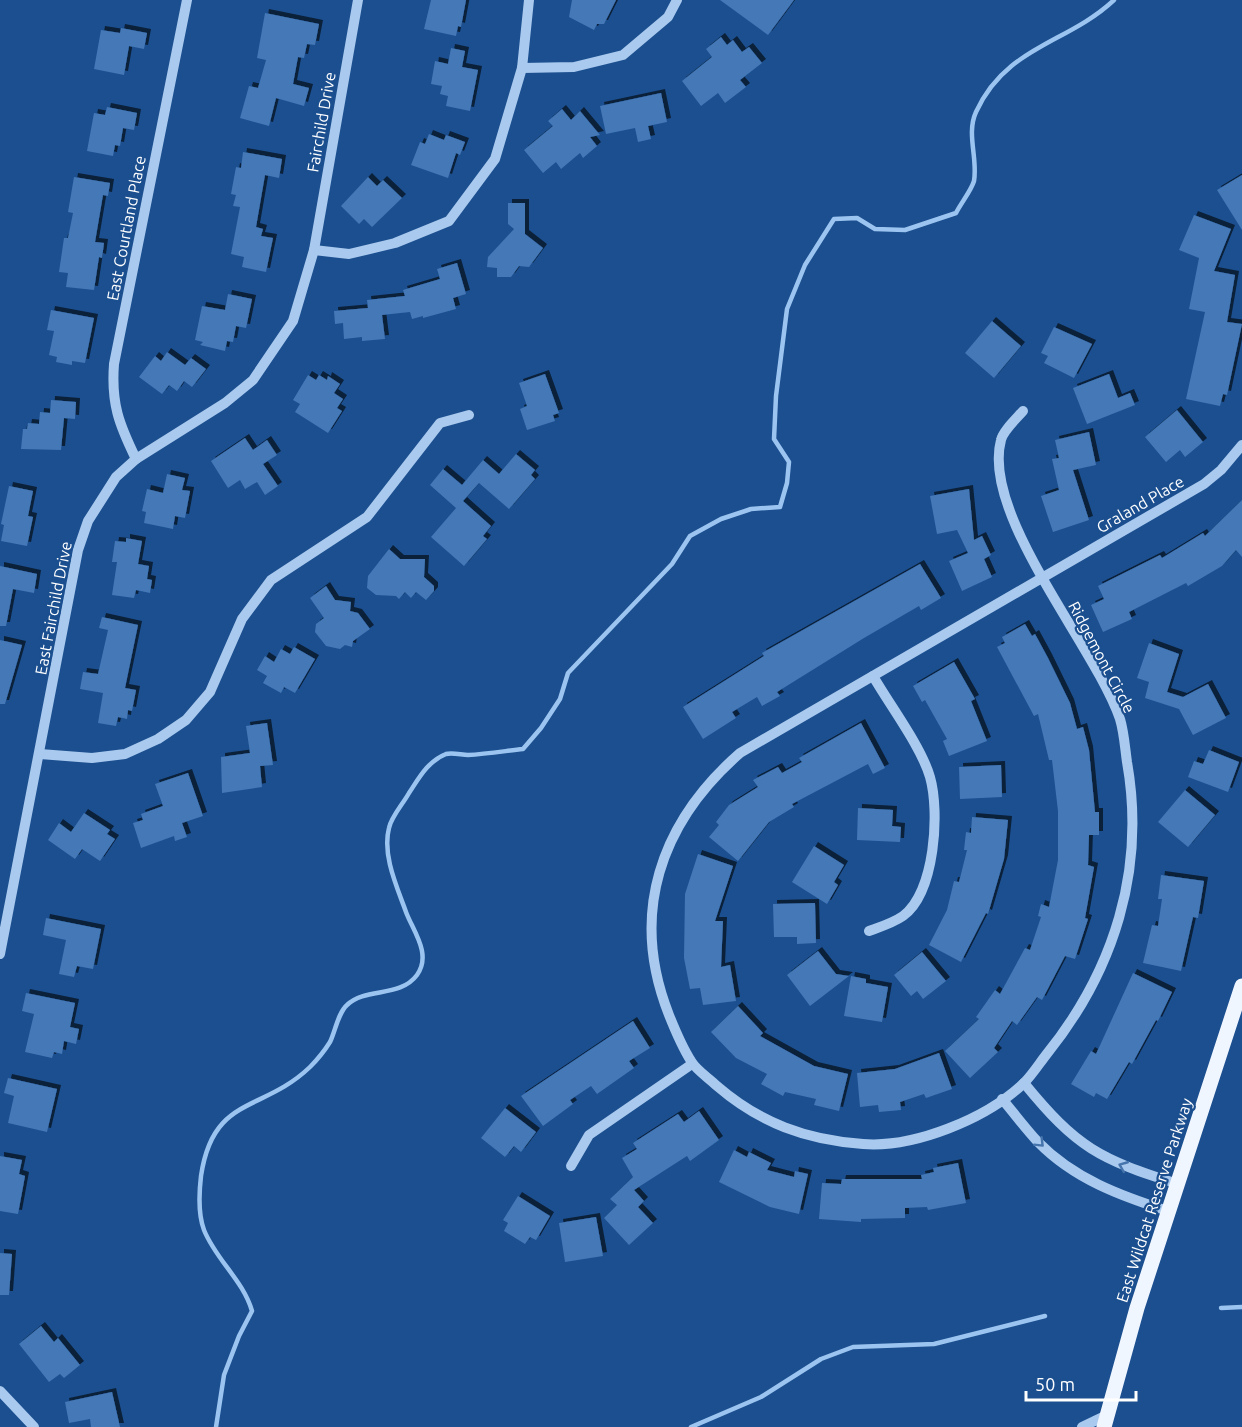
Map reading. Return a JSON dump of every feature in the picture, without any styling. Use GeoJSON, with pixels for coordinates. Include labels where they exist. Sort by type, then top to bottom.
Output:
{"type":"FeatureCollection","features":[{"type":"Feature","properties":{"kind":"main road","name":"East Wildcat Reserve Parkway"},"geometry":{"type":"LineString","coordinates":[[1106,1421],[1137,1308],[1242,986]]}},
{"type":"Feature","properties":{"kind":"street","name":"East Courtland Place"},"geometry":{"type":"LineString","coordinates":[[136,459],[117,417],[112,391],[114,364],[187,0]]}},
{"type":"Feature","properties":{"kind":"street","name":"Fairchild Drive"},"geometry":{"type":"LineString","coordinates":[[314,250],[358,0]]}},
{"type":"Feature","properties":{"kind":"street"},"geometry":{"type":"LineString","coordinates":[[314,250],[349,254],[394,243],[449,221],[495,159],[522,68],[529,0]]}},
{"type":"Feature","properties":{"kind":"street"},"geometry":{"type":"LineString","coordinates":[[522,68],[574,67],[623,55],[668,17],[677,0]]}},
{"type":"Feature","properties":{"kind":"street","name":"East Fairchild Drive"},"geometry":{"type":"LineString","coordinates":[[0,954],[78,550],[88,521],[116,477],[136,459],[225,403],[254,380],[293,321],[314,250]]}},
{"type":"Feature","properties":{"kind":"street"},"geometry":{"type":"LineString","coordinates":[[1023,411],[1001,438],[1000,471],[1008,507],[1043,578]]}},
{"type":"Feature","properties":{"kind":"street"},"geometry":{"type":"LineString","coordinates":[[40,754],[92,758],[125,754],[158,739],[186,720],[210,692],[242,619],[271,580],[367,517],[440,423],[469,415]]}},
{"type":"Feature","properties":{"kind":"street","name":"Graland Place"},"geometry":{"type":"LineString","coordinates":[[1043,578],[1204,484],[1221,470],[1242,445]]}},
{"type":"Feature","properties":{"kind":"street","name":"Ridgemont Circle"},"geometry":{"type":"LineString","coordinates":[[1043,578],[1120,719],[1134,816],[1125,895],[1113,941],[1096,980],[1073,1022],[1024,1083],[974,1116],[912,1141],[876,1145],[837,1142],[798,1134],[770,1123],[736,1102],[692,1064],[659,990],[651,954],[655,887],[664,858],[678,826],[717,774],[740,753],[1043,578]]}},
{"type":"Feature","properties":{"kind":"street"},"geometry":{"type":"LineString","coordinates":[[869,931],[904,916],[918,896],[930,868],[934,828],[930,776],[873,676]]}},
{"type":"Feature","properties":{"kind":"street"},"geometry":{"type":"LineString","coordinates":[[572,1166],[589,1135],[692,1064]]}},
{"type":"Feature","properties":{"kind":"street"},"geometry":{"type":"LineString","coordinates":[[1024,1083],[1060,1125],[1104,1158],[1179,1184]]}},
{"type":"Feature","properties":{"kind":"street"},"geometry":{"type":"LineString","coordinates":[[1002,1099],[1038,1142],[1091,1183],[1120,1196],[1168,1211]]}},
{"type":"Feature","properties":{"kind":"street"},"geometry":{"type":"LineString","coordinates":[[0,1391],[34,1427]]}},
{"type":"Feature","properties":{"kind":"street"},"geometry":{"type":"LineString","coordinates":[[1082,1427],[1106,1421]]}},
{"type":"Feature","properties":{"kind":"building"},"geometry":{"type":"Polygon","coordinates":[[[431,0],[466,0],[461,27],[458,26],[456,36],[424,29],[431,0]]]}},
{"type":"Feature","properties":{"kind":"building"},"geometry":{"type":"Polygon","coordinates":[[[572,0],[616,0],[604,24],[597,24],[594,30],[569,17],[572,0]]]}},
{"type":"Feature","properties":{"kind":"building"},"geometry":{"type":"Polygon","coordinates":[[[720,0],[794,0],[768,35],[720,0]]]}},
{"type":"Feature","properties":{"kind":"building"},"geometry":{"type":"Polygon","coordinates":[[[265,13],[319,24],[315,45],[307,44],[304,58],[298,57],[293,84],[309,88],[304,106],[276,98],[269,126],[240,118],[249,86],[258,88],[266,60],[257,58],[265,13]]]}},
{"type":"Feature","properties":{"kind":"building"},"geometry":{"type":"Polygon","coordinates":[[[121,28],[147,33],[144,49],[129,46],[124,75],[94,69],[101,30],[120,33],[121,28]]]}},
{"type":"Feature","properties":{"kind":"building"},"geometry":{"type":"Polygon","coordinates":[[[721,37],[727,45],[733,40],[742,52],[749,47],[762,63],[740,80],[746,87],[725,103],[718,93],[701,106],[682,81],[712,57],[706,49],[721,37]]]}},
{"type":"Feature","properties":{"kind":"building"},"geometry":{"type":"Polygon","coordinates":[[[451,48],[465,51],[462,67],[478,70],[470,111],[446,106],[448,96],[440,94],[442,86],[431,84],[435,61],[448,64],[451,48]]]}},
{"type":"Feature","properties":{"kind":"building"},"geometry":{"type":"Polygon","coordinates":[[[661,93],[667,122],[648,126],[651,139],[638,142],[635,128],[606,134],[600,106],[661,93]]]}},
{"type":"Feature","properties":{"kind":"building"},"geometry":{"type":"Polygon","coordinates":[[[107,107],[137,113],[134,130],[123,128],[120,146],[115,145],[113,156],[87,151],[94,113],[105,115],[107,107]]]}},
{"type":"Feature","properties":{"kind":"building"},"geometry":{"type":"Polygon","coordinates":[[[562,109],[571,120],[580,111],[600,135],[590,137],[597,146],[583,158],[580,153],[561,169],[556,162],[543,173],[524,150],[553,126],[548,121],[562,109]]]}},
{"type":"Feature","properties":{"kind":"building"},"geometry":{"type":"Polygon","coordinates":[[[429,134],[444,140],[446,135],[465,142],[460,155],[456,153],[448,178],[411,165],[420,142],[425,144],[429,134]]]}},
{"type":"Feature","properties":{"kind":"building"},"geometry":{"type":"Polygon","coordinates":[[[243,152],[282,159],[279,178],[265,175],[256,227],[263,229],[261,236],[273,238],[266,272],[242,267],[244,257],[231,254],[240,207],[233,206],[236,195],[231,194],[236,167],[241,168],[243,152]]]}},
{"type":"Feature","properties":{"kind":"building"},"geometry":{"type":"Polygon","coordinates":[[[1242,175],[1242,230],[1217,190],[1242,175]]]}},
{"type":"Feature","properties":{"kind":"building"},"geometry":{"type":"Polygon","coordinates":[[[74,177],[110,183],[108,196],[103,195],[95,242],[104,243],[102,258],[99,257],[94,290],[66,287],[68,273],[59,272],[64,238],[68,238],[73,213],[68,212],[74,177]]]}},
{"type":"Feature","properties":{"kind":"building"},"geometry":{"type":"Polygon","coordinates":[[[368,177],[377,186],[383,180],[402,198],[372,227],[364,219],[359,224],[341,206],[368,177]]]}},
{"type":"Feature","properties":{"kind":"building"},"geometry":{"type":"Polygon","coordinates":[[[508,203],[525,203],[525,234],[543,248],[529,267],[519,266],[511,277],[497,277],[497,268],[487,267],[488,257],[514,229],[508,224],[508,203]]]}},
{"type":"Feature","properties":{"kind":"building"},"geometry":{"type":"Polygon","coordinates":[[[1194,215],[1231,229],[1214,271],[1235,275],[1227,322],[1242,324],[1227,395],[1223,394],[1220,406],[1186,399],[1205,312],[1189,309],[1199,258],[1179,250],[1194,215]]]}},
{"type":"Feature","properties":{"kind":"building"},"geometry":{"type":"Polygon","coordinates":[[[457,263],[466,294],[453,298],[456,309],[412,319],[410,312],[382,315],[385,339],[362,341],[362,337],[344,339],[343,323],[335,324],[334,311],[368,308],[367,300],[405,296],[403,290],[440,279],[437,269],[457,263]]]}},
{"type":"Feature","properties":{"kind":"building"},"geometry":{"type":"Polygon","coordinates":[[[228,294],[252,299],[246,328],[236,326],[233,342],[227,341],[225,351],[200,345],[203,342],[195,340],[202,306],[225,310],[228,294]]]}},
{"type":"Feature","properties":{"kind":"building"},"geometry":{"type":"Polygon","coordinates":[[[51,310],[94,318],[85,363],[72,361],[72,365],[56,362],[57,357],[49,355],[54,331],[47,330],[51,310]]]}},
{"type":"Feature","properties":{"kind":"building"},"geometry":{"type":"Polygon","coordinates":[[[992,321],[1021,346],[994,378],[965,353],[992,321]]]}},
{"type":"Feature","properties":{"kind":"building"},"geometry":{"type":"Polygon","coordinates":[[[1054,327],[1092,344],[1074,378],[1044,363],[1048,356],[1041,353],[1054,327]]]}},
{"type":"Feature","properties":{"kind":"building"},"geometry":{"type":"Polygon","coordinates":[[[167,352],[185,365],[191,358],[206,369],[192,387],[184,381],[177,391],[169,385],[162,394],[139,377],[155,356],[161,361],[167,352]]]}},
{"type":"Feature","properties":{"kind":"building"},"geometry":{"type":"Polygon","coordinates":[[[545,374],[559,413],[553,415],[555,421],[527,430],[520,409],[527,406],[519,383],[545,374]]]}},
{"type":"Feature","properties":{"kind":"building"},"geometry":{"type":"Polygon","coordinates":[[[1109,374],[1118,398],[1130,393],[1135,405],[1087,424],[1073,388],[1109,374]]]}},
{"type":"Feature","properties":{"kind":"building"},"geometry":{"type":"Polygon","coordinates":[[[308,375],[316,380],[319,375],[327,380],[328,376],[340,384],[334,393],[343,399],[337,408],[342,411],[328,433],[295,412],[300,404],[293,400],[308,375]]]}},
{"type":"Feature","properties":{"kind":"building"},"geometry":{"type":"Polygon","coordinates":[[[51,400],[76,402],[75,419],[64,418],[61,450],[21,449],[23,429],[27,429],[28,423],[39,424],[40,412],[50,413],[51,400]]]}},
{"type":"Feature","properties":{"kind":"building"},"geometry":{"type":"Polygon","coordinates":[[[1177,410],[1203,442],[1185,457],[1180,450],[1166,462],[1145,437],[1177,410]]]}},
{"type":"Feature","properties":{"kind":"building"},"geometry":{"type":"Polygon","coordinates":[[[1089,432],[1096,465],[1073,470],[1089,520],[1053,532],[1041,496],[1059,490],[1052,459],[1059,458],[1055,440],[1089,432]]]}},
{"type":"Feature","properties":{"kind":"building"},"geometry":{"type":"Polygon","coordinates":[[[245,438],[253,450],[267,440],[277,455],[263,464],[278,486],[265,495],[257,482],[245,489],[240,480],[228,488],[211,461],[245,438]]]}},
{"type":"Feature","properties":{"kind":"building"},"geometry":{"type":"Polygon","coordinates":[[[516,454],[535,470],[531,475],[535,479],[509,509],[479,483],[463,501],[491,526],[483,536],[487,539],[464,566],[431,537],[456,508],[430,485],[443,469],[462,485],[483,460],[499,474],[516,454]]]}},
{"type":"Feature","properties":{"kind":"building"},"geometry":{"type":"Polygon","coordinates":[[[167,474],[185,478],[182,490],[190,491],[185,518],[175,516],[173,529],[144,523],[146,512],[142,511],[147,489],[163,493],[167,474]]]}},
{"type":"Feature","properties":{"kind":"building"},"geometry":{"type":"Polygon","coordinates":[[[9,486],[33,491],[28,516],[33,517],[27,546],[1,541],[4,525],[1,524],[9,486]]]}},
{"type":"Feature","properties":{"kind":"building"},"geometry":{"type":"Polygon","coordinates":[[[969,489],[974,540],[982,536],[991,555],[984,559],[992,577],[962,591],[949,561],[968,553],[957,530],[937,534],[930,496],[969,489]]]}},
{"type":"Feature","properties":{"kind":"building"},"geometry":{"type":"Polygon","coordinates":[[[1242,500],[1242,557],[1236,550],[1222,566],[1188,586],[1186,583],[1129,612],[1132,619],[1103,632],[1091,605],[1104,599],[1098,586],[1160,555],[1162,558],[1203,533],[1205,536],[1242,500]]]}},
{"type":"Feature","properties":{"kind":"building"},"geometry":{"type":"Polygon","coordinates":[[[126,538],[142,541],[138,564],[149,566],[147,579],[152,580],[150,593],[136,590],[134,598],[112,595],[117,562],[112,562],[115,541],[126,542],[126,538]]]}},
{"type":"Feature","properties":{"kind":"building"},"geometry":{"type":"Polygon","coordinates":[[[389,549],[400,559],[425,559],[424,577],[434,586],[434,591],[426,600],[416,592],[411,598],[405,592],[399,599],[396,596],[376,595],[367,588],[368,576],[389,549]]]}},
{"type":"Feature","properties":{"kind":"building"},"geometry":{"type":"Polygon","coordinates":[[[920,564],[941,598],[921,610],[919,606],[864,638],[777,692],[780,696],[762,706],[757,697],[732,712],[736,718],[703,739],[683,707],[764,656],[762,653],[920,564]]]}},
{"type":"Feature","properties":{"kind":"building"},"geometry":{"type":"Polygon","coordinates":[[[0,566],[37,574],[34,593],[13,589],[6,626],[0,626],[0,566]]]}},
{"type":"Feature","properties":{"kind":"building"},"geometry":{"type":"Polygon","coordinates":[[[326,586],[335,600],[351,602],[350,611],[358,613],[370,629],[353,641],[352,647],[345,645],[340,649],[326,646],[315,632],[316,624],[324,618],[310,598],[326,586]]]}},
{"type":"Feature","properties":{"kind":"building"},"geometry":{"type":"Polygon","coordinates":[[[102,617],[138,625],[125,688],[136,690],[132,711],[128,710],[127,719],[118,717],[116,726],[98,723],[103,693],[80,689],[83,672],[98,674],[108,630],[99,628],[102,617]]]}},
{"type":"Feature","properties":{"kind":"building"},"geometry":{"type":"Polygon","coordinates":[[[1025,624],[1032,636],[1035,634],[1048,658],[1070,703],[1077,729],[1083,727],[1089,750],[1095,812],[1099,812],[1099,835],[1089,835],[1088,865],[1094,867],[1085,918],[1088,919],[1075,959],[1065,956],[1042,1000],[1037,997],[1017,1025],[1012,1021],[994,1048],[998,1052],[970,1078],[945,1051],[979,1019],[976,1017],[995,990],[1000,994],[1025,948],[1030,950],[1041,917],[1038,916],[1041,904],[1049,907],[1058,860],[1058,811],[1052,760],[1049,760],[1038,714],[1034,716],[997,647],[1005,643],[1002,637],[1025,624]]]}},
{"type":"Feature","properties":{"kind":"building"},"geometry":{"type":"Polygon","coordinates":[[[0,640],[22,645],[5,704],[0,704],[0,640]]]}},
{"type":"Feature","properties":{"kind":"building"},"geometry":{"type":"Polygon","coordinates":[[[1149,643],[1179,654],[1167,692],[1183,697],[1208,684],[1226,718],[1193,735],[1179,709],[1145,698],[1149,682],[1137,678],[1149,643]]]}},
{"type":"Feature","properties":{"kind":"building"},"geometry":{"type":"Polygon","coordinates":[[[294,647],[315,659],[295,693],[284,687],[281,693],[263,683],[267,676],[257,670],[265,656],[274,662],[281,649],[290,654],[294,647]]]}},
{"type":"Feature","properties":{"kind":"building"},"geometry":{"type":"Polygon","coordinates":[[[954,662],[975,699],[971,701],[987,741],[949,756],[943,741],[947,739],[925,700],[922,702],[913,686],[954,662]]]}},
{"type":"Feature","properties":{"kind":"building"},"geometry":{"type":"Polygon","coordinates":[[[267,723],[273,765],[260,766],[262,787],[222,793],[221,757],[250,753],[246,726],[267,723]]]}},
{"type":"Feature","properties":{"kind":"building"},"geometry":{"type":"Polygon","coordinates":[[[861,723],[885,768],[873,774],[868,764],[792,804],[794,807],[769,822],[738,861],[709,837],[719,825],[716,822],[729,805],[758,787],[753,780],[778,767],[782,773],[802,762],[799,758],[861,723]]]}},
{"type":"Feature","properties":{"kind":"building"},"geometry":{"type":"Polygon","coordinates":[[[1209,750],[1239,762],[1228,792],[1188,777],[1194,761],[1203,764],[1209,750]]]}},
{"type":"Feature","properties":{"kind":"building"},"geometry":{"type":"Polygon","coordinates":[[[1001,765],[1002,797],[960,799],[959,767],[1001,765]]]}},
{"type":"Feature","properties":{"kind":"building"},"geometry":{"type":"Polygon","coordinates":[[[188,773],[203,816],[182,823],[187,837],[175,841],[174,836],[141,848],[133,823],[143,820],[141,814],[163,806],[155,784],[188,773]]]}},
{"type":"Feature","properties":{"kind":"building"},"geometry":{"type":"Polygon","coordinates":[[[1185,790],[1215,815],[1188,847],[1158,822],[1185,790]]]}},
{"type":"Feature","properties":{"kind":"building"},"geometry":{"type":"Polygon","coordinates":[[[858,808],[893,810],[892,826],[901,827],[900,842],[857,840],[858,808]]]}},
{"type":"Feature","properties":{"kind":"building"},"geometry":{"type":"Polygon","coordinates":[[[84,813],[110,830],[107,834],[115,839],[100,861],[82,849],[75,859],[48,840],[59,823],[71,832],[84,813]]]}},
{"type":"Feature","properties":{"kind":"building"},"geometry":{"type":"Polygon","coordinates":[[[972,817],[1008,820],[1004,859],[988,914],[986,913],[961,962],[929,945],[947,910],[954,881],[959,882],[967,850],[964,850],[966,832],[971,833],[972,817]]]}},
{"type":"Feature","properties":{"kind":"building"},"geometry":{"type":"Polygon","coordinates":[[[814,846],[844,865],[834,882],[838,885],[827,904],[792,882],[814,846]]]}},
{"type":"Feature","properties":{"kind":"building"},"geometry":{"type":"Polygon","coordinates":[[[698,854],[733,866],[715,921],[723,921],[721,967],[730,965],[736,1001],[703,1005],[700,988],[690,989],[684,958],[685,894],[698,854]]]}},
{"type":"Feature","properties":{"kind":"building"},"geometry":{"type":"Polygon","coordinates":[[[1161,875],[1204,881],[1198,918],[1193,917],[1181,971],[1143,963],[1152,925],[1158,926],[1162,899],[1158,899],[1161,875]]]}},
{"type":"Feature","properties":{"kind":"building"},"geometry":{"type":"Polygon","coordinates":[[[815,903],[816,943],[797,944],[797,937],[774,937],[773,904],[815,903]]]}},
{"type":"Feature","properties":{"kind":"building"},"geometry":{"type":"Polygon","coordinates":[[[46,918],[101,929],[93,969],[77,966],[74,977],[59,974],[66,940],[43,935],[46,918]]]}},
{"type":"Feature","properties":{"kind":"building"},"geometry":{"type":"Polygon","coordinates":[[[818,951],[836,974],[849,976],[810,1006],[787,975],[818,951]]]}},
{"type":"Feature","properties":{"kind":"building"},"geometry":{"type":"Polygon","coordinates":[[[922,952],[946,981],[923,999],[917,991],[911,996],[894,975],[922,952]]]}},
{"type":"Feature","properties":{"kind":"building"},"geometry":{"type":"Polygon","coordinates":[[[1133,973],[1172,992],[1158,1021],[1156,1020],[1132,1064],[1129,1062],[1107,1099],[1096,1093],[1094,1097],[1071,1084],[1091,1051],[1096,1054],[1133,973]]]}},
{"type":"Feature","properties":{"kind":"building"},"geometry":{"type":"Polygon","coordinates":[[[851,976],[866,979],[866,983],[888,987],[882,1022],[844,1016],[851,976]]]}},
{"type":"Feature","properties":{"kind":"building"},"geometry":{"type":"Polygon","coordinates":[[[26,993],[75,1003],[70,1027],[79,1029],[76,1044],[64,1041],[62,1054],[54,1052],[52,1058],[25,1052],[34,1014],[22,1011],[26,993]]]}},
{"type":"Feature","properties":{"kind":"building"},"geometry":{"type":"Polygon","coordinates":[[[738,1006],[763,1033],[760,1036],[814,1066],[848,1074],[839,1111],[814,1105],[816,1099],[785,1092],[783,1096],[761,1084],[767,1074],[736,1058],[711,1032],[738,1006]]]}},
{"type":"Feature","properties":{"kind":"building"},"geometry":{"type":"Polygon","coordinates":[[[633,1021],[650,1048],[629,1061],[634,1068],[597,1094],[591,1086],[570,1100],[573,1104],[543,1126],[521,1096],[633,1021]]]}},
{"type":"Feature","properties":{"kind":"building"},"geometry":{"type":"Polygon","coordinates":[[[939,1053],[952,1089],[926,1098],[924,1094],[900,1102],[901,1110],[879,1112],[878,1105],[860,1107],[857,1073],[895,1069],[939,1053]]]}},
{"type":"Feature","properties":{"kind":"building"},"geometry":{"type":"Polygon","coordinates":[[[8,1078],[57,1089],[47,1132],[8,1123],[14,1096],[4,1093],[8,1078]]]}},
{"type":"Feature","properties":{"kind":"building"},"geometry":{"type":"Polygon","coordinates":[[[505,1108],[536,1132],[521,1152],[514,1146],[505,1157],[481,1138],[505,1108]]]}},
{"type":"Feature","properties":{"kind":"building"},"geometry":{"type":"Polygon","coordinates":[[[699,1111],[719,1140],[690,1161],[687,1156],[634,1190],[644,1201],[638,1207],[653,1223],[629,1245],[604,1218],[617,1205],[610,1199],[633,1177],[622,1158],[637,1149],[633,1143],[678,1114],[684,1122],[699,1111]]]}},
{"type":"Feature","properties":{"kind":"building"},"geometry":{"type":"Polygon","coordinates":[[[734,1150],[747,1157],[749,1152],[771,1163],[767,1170],[794,1177],[795,1171],[808,1174],[799,1214],[770,1207],[719,1182],[734,1150]]]}},
{"type":"Feature","properties":{"kind":"building"},"geometry":{"type":"Polygon","coordinates":[[[0,1156],[22,1160],[19,1174],[25,1176],[18,1214],[0,1211],[0,1156]]]}},
{"type":"Feature","properties":{"kind":"building"},"geometry":{"type":"Polygon","coordinates":[[[958,1163],[966,1203],[928,1210],[927,1207],[905,1208],[905,1218],[861,1219],[861,1222],[819,1219],[822,1183],[841,1184],[842,1179],[922,1179],[921,1175],[934,1172],[933,1168],[958,1163]]]}},
{"type":"Feature","properties":{"kind":"building"},"geometry":{"type":"Polygon","coordinates":[[[518,1196],[550,1216],[536,1240],[530,1237],[525,1244],[504,1231],[508,1223],[503,1220],[518,1196]]]}},
{"type":"Feature","properties":{"kind":"building"},"geometry":{"type":"Polygon","coordinates":[[[596,1217],[603,1256],[565,1262],[559,1223],[596,1217]]]}},
{"type":"Feature","properties":{"kind":"building"},"geometry":{"type":"Polygon","coordinates":[[[0,1253],[12,1254],[9,1295],[0,1295],[0,1253]]]}},
{"type":"Feature","properties":{"kind":"building"},"geometry":{"type":"Polygon","coordinates":[[[41,1326],[54,1342],[58,1338],[80,1365],[64,1378],[60,1374],[49,1382],[19,1344],[41,1326]]]}},
{"type":"Feature","properties":{"kind":"building"},"geometry":{"type":"Polygon","coordinates":[[[112,1392],[120,1427],[91,1427],[90,1419],[69,1423],[65,1402],[112,1392]]]}},
{"type":"Feature","properties":{"kind":"waterway"},"geometry":{"type":"LineString","coordinates":[[216,1427],[224,1375],[239,1336],[252,1311],[242,1289],[209,1241],[202,1224],[200,1189],[207,1150],[216,1131],[228,1118],[242,1108],[292,1082],[313,1064],[330,1042],[339,1018],[347,1005],[364,996],[402,987],[417,975],[423,959],[422,951],[399,892],[387,849],[390,824],[395,815],[424,770],[440,757],[448,753],[468,755],[523,749],[541,728],[560,699],[568,673],[672,564],[690,536],[721,519],[751,509],[780,507],[787,483],[789,462],[774,439],[776,396],[787,309],[805,265],[834,219],[857,218],[875,229],[905,230],[956,213],[974,181],[973,120],[989,90],[1020,59],[1077,27],[1114,0]]}},
{"type":"Feature","properties":{"kind":"waterway"},"geometry":{"type":"LineString","coordinates":[[1221,1308],[1242,1307]]}},
{"type":"Feature","properties":{"kind":"waterway"},"geometry":{"type":"LineString","coordinates":[[691,1427],[761,1397],[821,1359],[853,1347],[934,1344],[1045,1316]]}}]}
